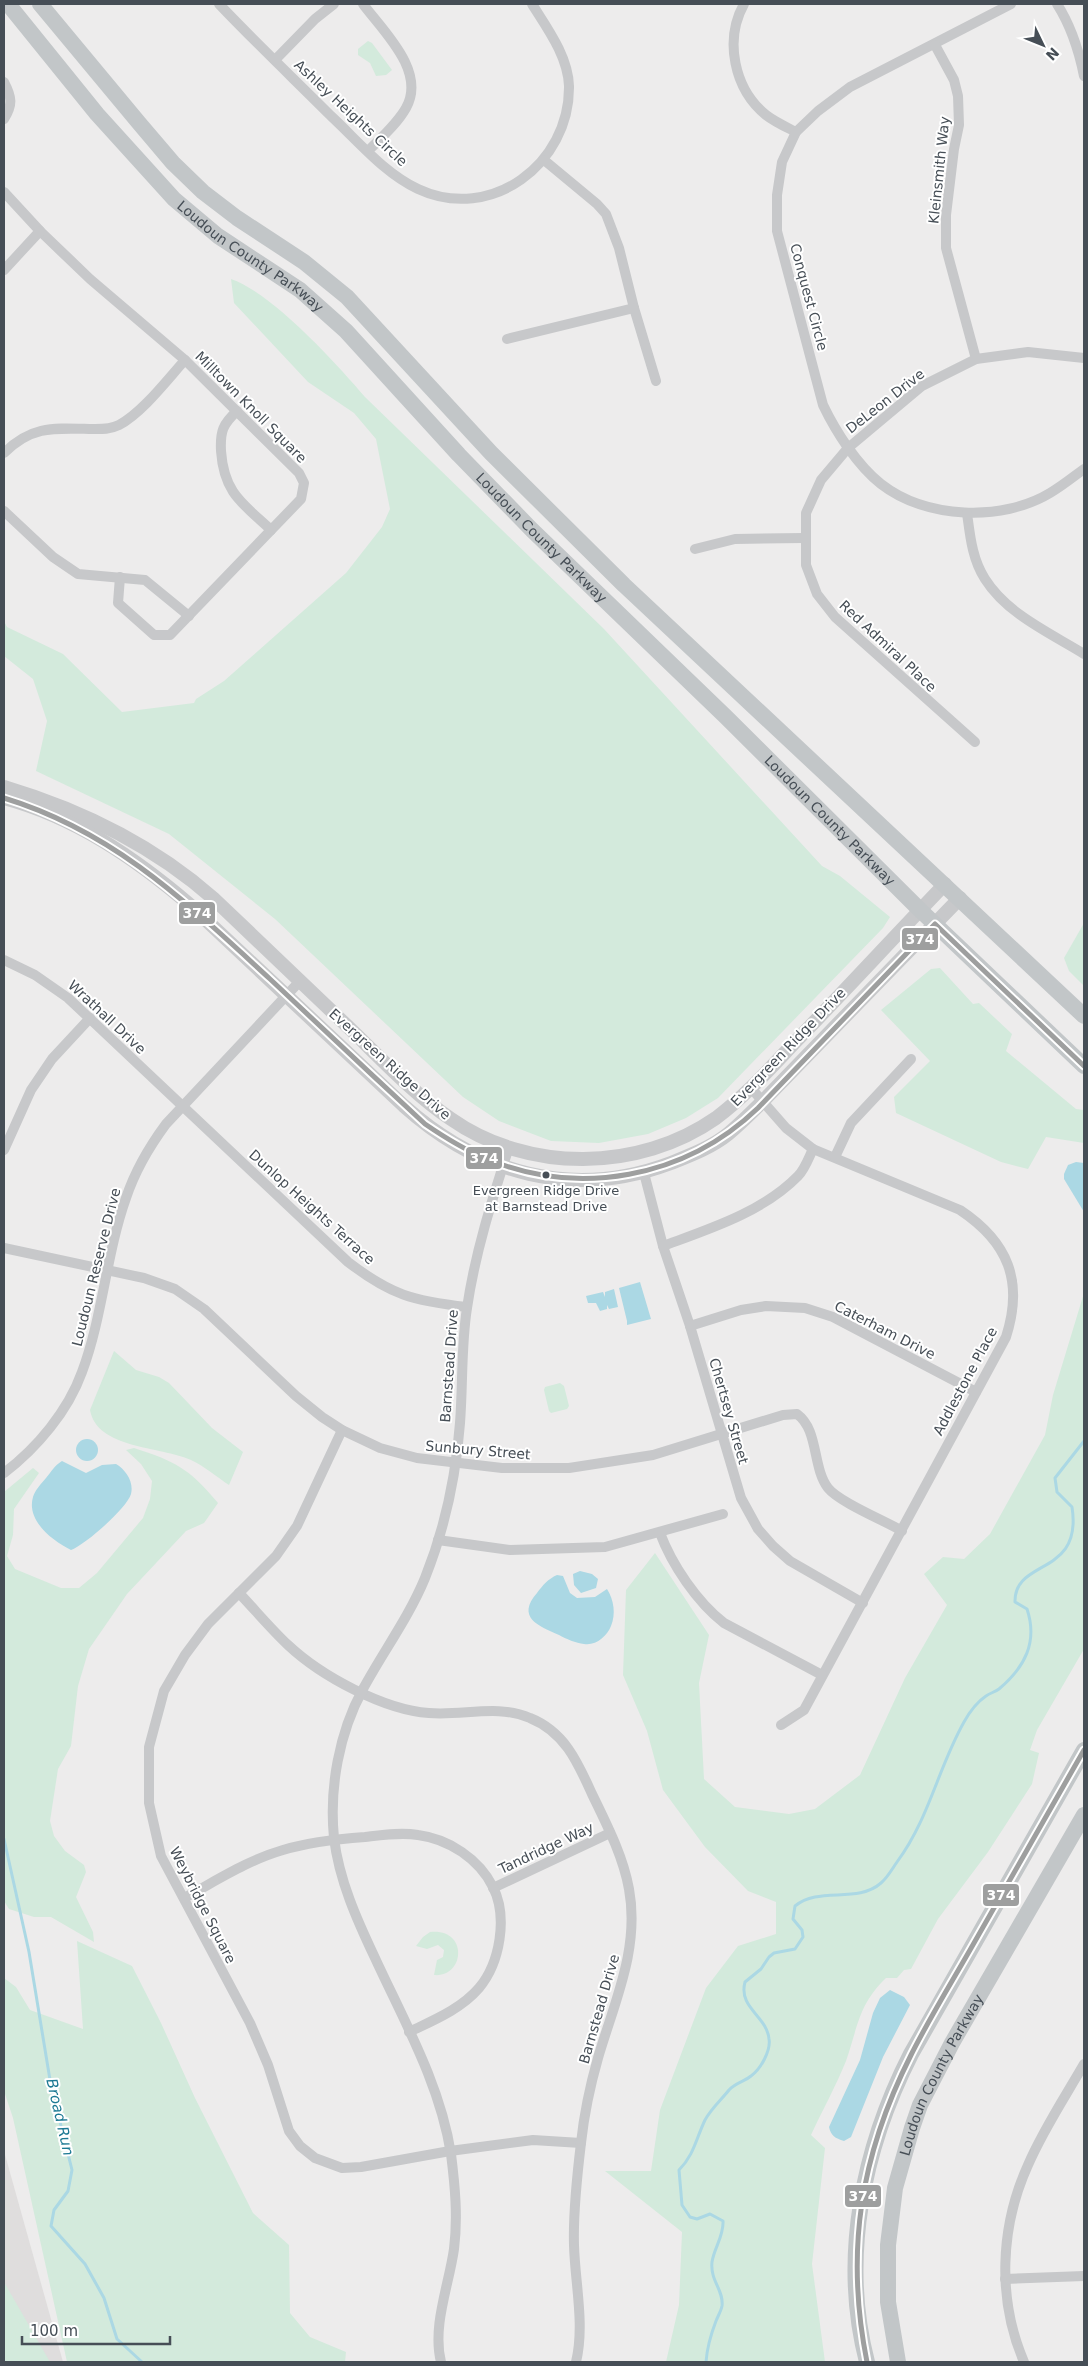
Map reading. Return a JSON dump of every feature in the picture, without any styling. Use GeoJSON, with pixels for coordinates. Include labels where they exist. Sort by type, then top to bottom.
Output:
{"type":"FeatureCollection","features":[{"type":"Feature","properties":{"kind":"main road","name":"Loudoun County Parkway"},"geometry":{"type":"LineString","coordinates":[[8,4],[97,114],[174,199],[218,236],[300,290],[346,331],[458,455],[532,530],[726,717],[920,910],[1084,1066]]}},
{"type":"Feature","properties":{"kind":"main road","name":"Loudoun County Parkway"},"geometry":{"type":"LineString","coordinates":[[40,4],[150,136],[203,192],[236,218],[304,262],[347,297],[491,453],[559,522],[1084,1016]]}},
{"type":"Feature","properties":{"kind":"main road"},"geometry":{"type":"LineString","coordinates":[[867,2362],[858,2302],[857,2235],[866,2171],[892,2090],[1084,1750]]}},
{"type":"Feature","properties":{"kind":"main road","name":"Loudoun County Parkway"},"geometry":{"type":"LineString","coordinates":[[898,2362],[888,2302],[888,2254],[895,2188],[912,2128],[939,2066],[1084,1815]]}},
{"type":"Feature","properties":{"kind":"street","name":"Ashley Heights Circle"},"geometry":{"type":"LineString","coordinates":[[219,4],[368,152],[397,177],[450,200],[479,198],[503,190],[526,176],[544,160],[557,140],[565,118],[569,84],[563,60],[554,39],[532,4]]}},
{"type":"Feature","properties":{"kind":"street"},"geometry":{"type":"LineString","coordinates":[[274,60],[315,19],[334,4]]}},
{"type":"Feature","properties":{"kind":"street"},"geometry":{"type":"LineString","coordinates":[[362,4],[405,60],[411,82],[407,106],[368,152]]}},
{"type":"Feature","properties":{"kind":"street"},"geometry":{"type":"LineString","coordinates":[[744,4],[736,18],[732,41],[737,68],[746,93],[766,115],[796,132]]}},
{"type":"Feature","properties":{"kind":"street","name":"Conquest Circle"},"geometry":{"type":"LineString","coordinates":[[1011,4],[850,87],[818,110],[796,132],[782,162],[777,195],[777,231],[823,404],[835,430],[848,448],[880,483],[903,498],[966,513],[1024,505],[1050,494],[1084,469]]}},
{"type":"Feature","properties":{"kind":"street"},"geometry":{"type":"LineString","coordinates":[[1057,4],[1064,15],[1076,46],[1084,76]]}},
{"type":"Feature","properties":{"kind":"street","name":"Kleinsmith Way"},"geometry":{"type":"LineString","coordinates":[[935,44],[954,80],[958,96],[959,125],[954,149],[946,215],[946,248],[976,359]]}},
{"type":"Feature","properties":{"kind":"street"},"geometry":{"type":"LineString","coordinates":[[4,82],[12,97],[12,106],[4,119]]}},
{"type":"Feature","properties":{"kind":"street"},"geometry":{"type":"LineString","coordinates":[[544,160],[606,214],[619,248],[634,308],[656,381]]}},
{"type":"Feature","properties":{"kind":"street","name":"Milltown Knoll Square"},"geometry":{"type":"LineString","coordinates":[[4,192],[40,231],[90,279],[135,315],[238,411],[299,472],[304,483],[300,499],[170,635],[154,635],[118,603],[120,577]]}},
{"type":"Feature","properties":{"kind":"street"},"geometry":{"type":"LineString","coordinates":[[4,270],[40,231]]}},
{"type":"Feature","properties":{"kind":"street"},"geometry":{"type":"LineString","coordinates":[[507,340],[634,308]]}},
{"type":"Feature","properties":{"kind":"street","name":"DeLeon Drive"},"geometry":{"type":"LineString","coordinates":[[848,448],[922,386],[976,359],[1028,352],[1084,358]]}},
{"type":"Feature","properties":{"kind":"street"},"geometry":{"type":"LineString","coordinates":[[4,453],[17,441],[33,432],[48,428],[106,429],[119,425],[133,416],[185,360]]}},
{"type":"Feature","properties":{"kind":"street"},"geometry":{"type":"LineString","coordinates":[[238,411],[224,423],[220,433],[222,470],[228,485],[238,499],[271,530]]}},
{"type":"Feature","properties":{"kind":"street","name":"Red Admiral Place"},"geometry":{"type":"LineString","coordinates":[[848,448],[821,480],[806,513],[804,538],[806,565],[817,594],[834,617],[975,742]]}},
{"type":"Feature","properties":{"kind":"street"},"geometry":{"type":"LineString","coordinates":[[4,511],[53,557],[78,574],[145,580],[189,616]]}},
{"type":"Feature","properties":{"kind":"street"},"geometry":{"type":"LineString","coordinates":[[966,513],[973,552],[984,578],[998,596],[1022,616],[1084,654]]}},
{"type":"Feature","properties":{"kind":"street"},"geometry":{"type":"LineString","coordinates":[[695,549],[735,539],[804,538]]}},
{"type":"Feature","properties":{"kind":"street","name":"Evergreen Ridge Drive"},"geometry":{"type":"LineString","coordinates":[[4,787],[36,796],[80,814],[158,856],[203,888],[438,1110],[468,1130],[509,1147],[558,1158],[582,1160],[616,1157],[665,1144],[698,1129],[732,1105],[751,1088],[945,884]]}},
{"type":"Feature","properties":{"kind":"street","name":"Evergreen Ridge Drive"},"geometry":{"type":"LineString","coordinates":[[4,798],[66,821],[131,858],[190,905],[425,1124],[464,1150],[502,1167],[539,1176],[570,1179],[604,1179],[644,1173],[703,1149],[728,1134],[762,1102],[960,898]]}},
{"type":"Feature","properties":{"kind":"street","name":"Wrathall Drive"},"geometry":{"type":"LineString","coordinates":[[4,960],[53,986],[90,1018],[182,1106]]}},
{"type":"Feature","properties":{"kind":"street","name":"Loudoun Reserve Drive"},"geometry":{"type":"LineString","coordinates":[[4,1473],[47,1431],[73,1393],[87,1357],[125,1198],[148,1147],[182,1106],[300,981]]}},
{"type":"Feature","properties":{"kind":"street"},"geometry":{"type":"LineString","coordinates":[[4,1150],[31,1090],[52,1059],[90,1018]]}},
{"type":"Feature","properties":{"kind":"street"},"geometry":{"type":"LineString","coordinates":[[834,1157],[851,1123],[911,1059]]}},
{"type":"Feature","properties":{"kind":"street","name":"Addlestone Place"},"geometry":{"type":"LineString","coordinates":[[751,1088],[786,1128],[813,1149],[960,1210],[987,1231],[998,1245],[1013,1278],[1013,1317],[1004,1342],[804,1710],[781,1725]]}},
{"type":"Feature","properties":{"kind":"street","name":"Dunlop Heights Terrace"},"geometry":{"type":"LineString","coordinates":[[182,1106],[348,1262],[364,1274],[387,1290],[402,1296],[435,1304],[467,1308]]}},
{"type":"Feature","properties":{"kind":"street","name":"Barnstead Drive"},"geometry":{"type":"LineString","coordinates":[[441,2362],[438,2343],[450,2274],[456,2216],[450,2151],[444,2120],[434,2086],[354,1912],[342,1877],[334,1840],[334,1792],[337,1768],[350,1716],[361,1692],[409,1611],[425,1579],[449,1502],[460,1421],[461,1357],[467,1308],[481,1240],[509,1147]]}},
{"type":"Feature","properties":{"kind":"street"},"geometry":{"type":"LineString","coordinates":[[663,1246],[730,1220],[783,1189],[800,1174],[813,1149]]}},
{"type":"Feature","properties":{"kind":"street","name":"Chertsey Street"},"geometry":{"type":"LineString","coordinates":[[644,1173],[663,1246],[690,1326],[740,1498],[758,1529],[790,1561],[863,1603]]}},
{"type":"Feature","properties":{"kind":"street","name":"Sunbury Street"},"geometry":{"type":"LineString","coordinates":[[4,1248],[144,1278],[175,1289],[204,1308],[296,1396],[342,1430],[380,1448],[417,1458],[455,1464],[502,1468],[569,1468],[653,1455],[720,1433],[783,1415],[796,1414],[805,1423],[823,1479],[832,1493],[902,1530]]}},
{"type":"Feature","properties":{"kind":"street","name":"Caterham Drive"},"geometry":{"type":"LineString","coordinates":[[690,1326],[742,1310],[766,1306],[805,1308],[833,1317],[976,1392]]}},
{"type":"Feature","properties":{"kind":"street","name":"Weybridge Square"},"geometry":{"type":"LineString","coordinates":[[342,1430],[297,1526],[276,1556],[208,1624],[181,1662],[164,1691],[149,1747],[149,1803],[161,1856],[250,2023],[268,2065],[289,2131],[300,2146],[320,2161],[342,2168],[361,2167],[450,2151],[533,2140],[581,2143]]}},
{"type":"Feature","properties":{"kind":"street"},"geometry":{"type":"LineString","coordinates":[[438,1540],[510,1550],[600,1548],[660,1533],[723,1514]]}},
{"type":"Feature","properties":{"kind":"street"},"geometry":{"type":"LineString","coordinates":[[660,1533],[676,1564],[714,1616],[724,1624],[822,1675]]}},
{"type":"Feature","properties":{"kind":"street"},"geometry":{"type":"LineString","coordinates":[[239,1593],[296,1652],[332,1677],[361,1692]]}},
{"type":"Feature","properties":{"kind":"street","name":"Barnstead Drive"},"geometry":{"type":"LineString","coordinates":[[361,1692],[410,1710],[449,1714],[487,1711],[514,1712],[542,1724],[563,1740],[574,1756],[623,1864],[630,1891],[632,1927],[630,1948],[626,1969],[598,2059],[581,2143],[574,2243],[579,2331],[576,2362]]}},
{"type":"Feature","properties":{"kind":"street","name":"Tandridge Way"},"geometry":{"type":"LineString","coordinates":[[493,1888],[610,1833]]}},
{"type":"Feature","properties":{"kind":"street"},"geometry":{"type":"LineString","coordinates":[[184,1898],[255,1861],[282,1850],[334,1840],[402,1834],[436,1838],[470,1858],[493,1888],[500,1919],[500,1940],[490,1973],[468,2000],[453,2010],[409,2032]]}},
{"type":"Feature","properties":{"kind":"street"},"geometry":{"type":"LineString","coordinates":[[1024,2362],[1012,2328],[1005,2279],[1007,2233],[1019,2187],[1038,2144],[1084,2064]]}},
{"type":"Feature","properties":{"kind":"street"},"geometry":{"type":"LineString","coordinates":[[1005,2279],[1084,2276]]}},
{"type":"Feature","properties":{"kind":"shaded area"},"geometry":{"type":"Polygon","coordinates":[[[4,2151],[63,2362],[4,2362],[4,2151]]]}},
{"type":"Feature","properties":{"kind":"green space"},"geometry":{"type":"Polygon","coordinates":[[[368,41],[372,43],[392,70],[386,75],[376,76],[370,63],[358,55],[358,49],[368,41]]]}},
{"type":"Feature","properties":{"kind":"green space"},"geometry":{"type":"Polygon","coordinates":[[[231,279],[265,299],[321,348],[365,397],[604,629],[822,866],[840,876],[890,917],[883,928],[718,1098],[686,1118],[648,1134],[599,1143],[551,1141],[499,1121],[463,1097],[275,919],[169,834],[36,771],[47,721],[33,679],[4,656],[4,621],[7,627],[63,654],[122,712],[194,703],[196,699],[224,681],[346,573],[382,527],[390,509],[376,439],[354,413],[308,382],[234,303],[231,279]]]}},
{"type":"Feature","properties":{"kind":"green space"},"geometry":{"type":"Polygon","coordinates":[[[1084,923],[1084,986],[1069,971],[1064,958],[1084,923]]]}},
{"type":"Feature","properties":{"kind":"green space"},"geometry":{"type":"Polygon","coordinates":[[[940,968],[973,1004],[979,1003],[1012,1034],[1006,1051],[1076,1109],[1084,1110],[1084,1143],[1046,1137],[1028,1169],[1001,1162],[896,1113],[894,1097],[930,1061],[881,1010],[931,969],[940,968]]]}},
{"type":"Feature","properties":{"kind":"green space"},"geometry":{"type":"Polygon","coordinates":[[[1084,1293],[1084,1649],[1037,1730],[1030,1750],[1039,1753],[1032,1784],[988,1852],[938,1919],[911,1969],[904,1970],[897,1978],[886,1978],[864,2007],[846,2061],[811,2135],[825,2148],[812,2264],[825,2362],[666,2362],[679,2305],[682,2232],[605,2171],[651,2171],[660,2110],[706,1988],[738,1946],[776,1934],[776,1902],[748,1891],[705,1847],[663,1790],[647,1731],[623,1675],[626,1590],[655,1553],[709,1635],[699,1683],[704,1779],[735,1807],[789,1814],[815,1809],[860,1775],[905,1678],[947,1605],[924,1574],[943,1557],[964,1559],[990,1534],[1045,1435],[1053,1395],[1084,1293]]]}},
{"type":"Feature","properties":{"kind":"green space"},"geometry":{"type":"Polygon","coordinates":[[[114,1351],[136,1370],[159,1377],[169,1383],[212,1428],[243,1452],[229,1485],[206,1468],[191,1460],[117,1439],[104,1432],[95,1423],[90,1410],[114,1351]]]}},
{"type":"Feature","properties":{"kind":"green space"},"geometry":{"type":"Polygon","coordinates":[[[560,1383],[564,1386],[569,1406],[567,1409],[551,1413],[544,1390],[545,1387],[560,1383]]]}},
{"type":"Feature","properties":{"kind":"green space"},"geometry":{"type":"Polygon","coordinates":[[[134,1448],[160,1457],[181,1468],[199,1482],[218,1503],[204,1523],[186,1531],[127,1594],[89,1649],[78,1686],[71,1746],[58,1769],[50,1821],[54,1836],[65,1851],[84,1865],[86,1872],[76,1897],[93,1932],[94,1942],[51,1917],[34,1917],[9,1909],[4,1901],[4,1492],[33,1468],[39,1473],[14,1509],[13,1535],[7,1556],[15,1569],[61,1588],[79,1588],[97,1573],[143,1518],[150,1499],[152,1481],[141,1464],[126,1450],[134,1448]]]}},
{"type":"Feature","properties":{"kind":"green space"},"geometry":{"type":"Polygon","coordinates":[[[430,1932],[443,1933],[451,1937],[457,1945],[457,1962],[452,1969],[444,1974],[434,1975],[437,1960],[443,1957],[444,1950],[438,1945],[427,1949],[416,1946],[430,1932]]]}},
{"type":"Feature","properties":{"kind":"green space"},"geometry":{"type":"Polygon","coordinates":[[[77,1941],[132,1966],[253,2213],[289,2245],[290,2313],[310,2337],[346,2352],[345,2362],[67,2362],[13,2118],[4,2091],[4,1978],[16,1987],[30,2010],[83,2029],[77,1941]]]}},
{"type":"Feature","properties":{"kind":"green space"},"geometry":{"type":"Polygon","coordinates":[[[4,2282],[50,2362],[4,2362],[4,2282]]]}},
{"type":"Feature","properties":{"kind":"water"},"geometry":{"type":"Polygon","coordinates":[[[1076,1162],[1084,1163],[1084,1212],[1064,1179],[1068,1165],[1076,1162]]]}},
{"type":"Feature","properties":{"kind":"water"},"geometry":{"type":"Polygon","coordinates":[[[640,1282],[651,1319],[627,1325],[619,1288],[640,1282]]]}},
{"type":"Feature","properties":{"kind":"water"},"geometry":{"type":"Polygon","coordinates":[[[614,1289],[618,1307],[609,1309],[607,1305],[607,1309],[600,1311],[596,1303],[588,1303],[586,1296],[603,1292],[605,1297],[605,1292],[614,1289]]]}},
{"type":"Feature","properties":{"kind":"water"},"geometry":{"type":"Polygon","coordinates":[[[83,1439],[91,1439],[98,1446],[98,1454],[91,1461],[83,1461],[76,1454],[76,1446],[83,1439]]]}},
{"type":"Feature","properties":{"kind":"water"},"geometry":{"type":"Polygon","coordinates":[[[62,1461],[86,1473],[102,1465],[116,1464],[126,1473],[132,1490],[128,1500],[114,1517],[86,1541],[71,1550],[49,1536],[37,1522],[32,1506],[33,1497],[37,1489],[62,1461]]]}},
{"type":"Feature","properties":{"kind":"water"},"geometry":{"type":"Polygon","coordinates":[[[580,1571],[592,1574],[598,1579],[596,1588],[581,1593],[574,1585],[573,1574],[580,1571]]]}},
{"type":"Feature","properties":{"kind":"water"},"geometry":{"type":"Polygon","coordinates":[[[557,1575],[563,1576],[570,1593],[577,1598],[595,1597],[607,1589],[613,1602],[613,1621],[604,1637],[597,1642],[588,1644],[578,1643],[544,1628],[532,1620],[529,1614],[531,1601],[546,1582],[557,1575]]]}},
{"type":"Feature","properties":{"kind":"water"},"geometry":{"type":"Polygon","coordinates":[[[890,1990],[904,1997],[910,2005],[883,2057],[851,2137],[844,2141],[834,2136],[829,2127],[860,2060],[873,2013],[880,1998],[890,1990]]]}},
{"type":"Feature","properties":{"kind":"waterway"},"geometry":{"type":"LineString","coordinates":[[706,2362],[711,2336],[722,2306],[721,2295],[713,2275],[712,2262],[722,2232],[723,2221],[710,2214],[697,2219],[690,2217],[682,2205],[679,2170],[691,2153],[710,2112],[732,2087],[755,2073],[767,2054],[769,2043],[767,2031],[746,1999],[744,1991],[745,1982],[761,1969],[774,1953],[795,1949],[803,1937],[802,1930],[793,1919],[795,1906],[815,1897],[861,1893],[871,1889],[886,1878],[908,1846],[955,1739],[966,1719],[979,1701],[1008,1681],[1016,1672],[1027,1653],[1030,1643],[1030,1621],[1027,1609],[1015,1602],[1018,1588],[1025,1578],[1059,1556],[1068,1545],[1073,1529],[1072,1507],[1057,1492],[1055,1478],[1084,1441]]}},
{"type":"Feature","properties":{"kind":"waterway","name":"Broad Run"},"geometry":{"type":"LineString","coordinates":[[4,1839],[29,1952],[51,2086],[72,2170],[68,2191],[54,2210],[51,2226],[85,2264],[104,2298],[117,2339],[142,2362]]}},
{"type":"Feature","properties":{"kind":"transit line","name":"374"},"geometry":{"type":"LineString","coordinates":[[4,798],[44,812],[81,830],[115,850],[148,873],[209,923],[425,1124],[469,1151],[520,1170],[557,1177],[593,1178],[629,1174],[664,1165],[698,1151],[729,1132],[758,1108],[935,924],[1084,1066]]}},
{"type":"Feature","properties":{"kind":"transit line","name":"374"},"geometry":{"type":"LineString","coordinates":[[867,2362],[860,2321],[857,2282],[858,2243],[862,2205],[869,2168],[880,2130],[894,2093],[925,2028],[1084,1750]]}},
{"type":"Feature","properties":{"kind":"place","name":"Evergreen Ridge Drive at Barnstead Drive"},"geometry":{"type":"Point","coordinates":[546,1175]}}]}
